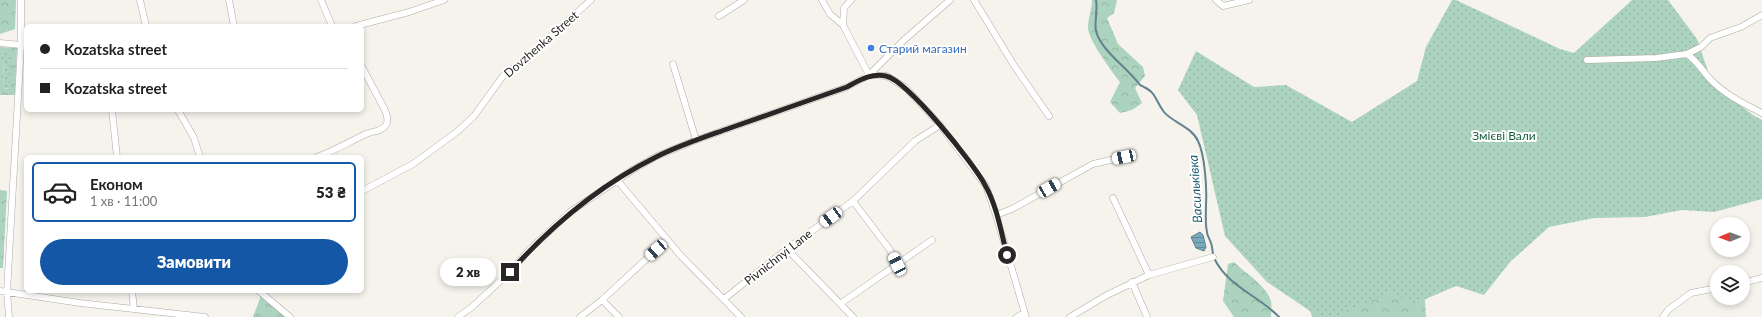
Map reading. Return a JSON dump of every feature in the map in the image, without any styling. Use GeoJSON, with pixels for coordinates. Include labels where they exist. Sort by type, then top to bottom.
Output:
{"type":"FeatureCollection","features":[{"type":"Feature","properties":{"kind":"street"},"geometry":{"type":"LineString","coordinates":[[9,317],[7,292],[23,62],[21,45],[21,0]]}},
{"type":"Feature","properties":{"kind":"street"},"geometry":{"type":"LineString","coordinates":[[140,0],[146,24]]}},
{"type":"Feature","properties":{"kind":"street"},"geometry":{"type":"LineString","coordinates":[[229,0],[234,24]]}},
{"type":"Feature","properties":{"kind":"street"},"geometry":{"type":"LineString","coordinates":[[321,0],[331,24]]}},
{"type":"Feature","properties":{"kind":"street"},"geometry":{"type":"LineString","coordinates":[[364,24],[409,12],[444,0]]}},
{"type":"Feature","properties":{"kind":"street","name":"Dovzhenka Street"},"geometry":{"type":"LineString","coordinates":[[364,190],[413,164],[458,131],[474,116],[503,76],[524,60],[591,0]]}},
{"type":"Feature","properties":{"kind":"street"},"geometry":{"type":"LineString","coordinates":[[719,16],[744,0]]}},
{"type":"Feature","properties":{"kind":"street"},"geometry":{"type":"LineString","coordinates":[[822,0],[830,14],[843,25],[869,75]]}},
{"type":"Feature","properties":{"kind":"street"},"geometry":{"type":"LineString","coordinates":[[843,25],[844,8],[851,0]]}},
{"type":"Feature","properties":{"kind":"street"},"geometry":{"type":"LineString","coordinates":[[458,317],[472,307],[510,272],[530,249],[570,212],[617,180],[657,156],[696,140],[847,87],[869,75],[904,40],[950,0]]}},
{"type":"Feature","properties":{"kind":"street"},"geometry":{"type":"LineString","coordinates":[[974,0],[1015,67],[1049,116]]}},
{"type":"Feature","properties":{"kind":"street"},"geometry":{"type":"LineString","coordinates":[[1216,0],[1223,6],[1249,0]]}},
{"type":"Feature","properties":{"kind":"street"},"geometry":{"type":"LineString","coordinates":[[1587,60],[1656,58],[1687,54],[1700,47],[1710,38],[1741,27],[1762,15]]}},
{"type":"Feature","properties":{"kind":"street"},"geometry":{"type":"LineString","coordinates":[[0,43],[21,45]]}},
{"type":"Feature","properties":{"kind":"street"},"geometry":{"type":"LineString","coordinates":[[1687,54],[1694,59],[1711,80],[1743,104],[1762,113]]}},
{"type":"Feature","properties":{"kind":"street"},"geometry":{"type":"LineString","coordinates":[[673,64],[696,140]]}},
{"type":"Feature","properties":{"kind":"street"},"geometry":{"type":"LineString","coordinates":[[322,155],[340,148],[368,133],[379,131],[386,124],[388,118],[385,110],[364,71]]}},
{"type":"Feature","properties":{"kind":"street"},"geometry":{"type":"LineString","coordinates":[[869,75],[887,76],[906,88],[940,125],[986,186],[1025,315],[1017,317]]}},
{"type":"Feature","properties":{"kind":"street"},"geometry":{"type":"LineString","coordinates":[[112,112],[117,155]]}},
{"type":"Feature","properties":{"kind":"street"},"geometry":{"type":"LineString","coordinates":[[179,112],[194,138],[199,155]]}},
{"type":"Feature","properties":{"kind":"street","name":"Pivnichnyi Lane"},"geometry":{"type":"LineString","coordinates":[[724,299],[853,201],[915,141],[940,125]]}},
{"type":"Feature","properties":{"kind":"street"},"geometry":{"type":"LineString","coordinates":[[996,215],[1012,210],[1094,164],[1124,157]]}},
{"type":"Feature","properties":{"kind":"street"},"geometry":{"type":"LineString","coordinates":[[617,180],[667,240],[741,317]]}},
{"type":"Feature","properties":{"kind":"street"},"geometry":{"type":"LineString","coordinates":[[1113,198],[1149,275]]}},
{"type":"Feature","properties":{"kind":"street"},"geometry":{"type":"LineString","coordinates":[[853,201],[890,250],[897,264]]}},
{"type":"Feature","properties":{"kind":"street"},"geometry":{"type":"LineString","coordinates":[[580,317],[602,300],[667,240]]}},
{"type":"Feature","properties":{"kind":"street"},"geometry":{"type":"LineString","coordinates":[[840,304],[932,240]]}},
{"type":"Feature","properties":{"kind":"street"},"geometry":{"type":"LineString","coordinates":[[788,249],[853,317]]}},
{"type":"Feature","properties":{"kind":"street"},"geometry":{"type":"LineString","coordinates":[[1070,317],[1132,282],[1149,275],[1213,257]]}},
{"type":"Feature","properties":{"kind":"street"},"geometry":{"type":"LineString","coordinates":[[1750,281],[1762,278]]}},
{"type":"Feature","properties":{"kind":"street"},"geometry":{"type":"LineString","coordinates":[[1132,282],[1147,317]]}},
{"type":"Feature","properties":{"kind":"street"},"geometry":{"type":"LineString","coordinates":[[1663,317],[1668,310],[1691,293],[1710,289]]}},
{"type":"Feature","properties":{"kind":"street"},"geometry":{"type":"LineString","coordinates":[[0,291],[80,303],[205,317]]}},
{"type":"Feature","properties":{"kind":"street"},"geometry":{"type":"LineString","coordinates":[[132,293],[134,309]]}},
{"type":"Feature","properties":{"kind":"street"},"geometry":{"type":"LineString","coordinates":[[261,293],[288,316]]}},
{"type":"Feature","properties":{"kind":"street"},"geometry":{"type":"LineString","coordinates":[[602,300],[619,317]]}},
{"type":"Feature","properties":{"kind":"green space"},"geometry":{"type":"Polygon","coordinates":[[[0,0],[16,0],[15,29],[0,34],[0,0]]]}},
{"type":"Feature","properties":{"kind":"green space"},"geometry":{"type":"Polygon","coordinates":[[[1092,0],[1117,0],[1114,13],[1107,18],[1118,44],[1143,67],[1145,76],[1135,88],[1142,103],[1132,110],[1120,113],[1110,102],[1120,82],[1101,55],[1089,33],[1088,24],[1092,0]]]}},
{"type":"Feature","properties":{"kind":"green space","name":"Змієві Вали"},"geometry":{"type":"Polygon","coordinates":[[[1452,0],[1456,0],[1560,49],[1574,53],[1632,0],[1668,0],[1697,39],[1711,80],[1717,87],[1753,115],[1762,120],[1762,199],[1714,212],[1682,210],[1645,217],[1594,218],[1549,227],[1510,262],[1484,295],[1456,286],[1414,304],[1391,293],[1340,313],[1338,317],[1319,317],[1267,282],[1225,236],[1197,115],[1178,90],[1196,51],[1254,87],[1286,85],[1352,122],[1417,81],[1426,47],[1452,0]]]}},
{"type":"Feature","properties":{"kind":"green space"},"geometry":{"type":"Polygon","coordinates":[[[0,47],[17,48],[15,95],[0,95],[0,47]],[[4,53],[3,88],[9,89],[4,53]]]}},
{"type":"Feature","properties":{"kind":"green space"},"geometry":{"type":"Polygon","coordinates":[[[4,53],[11,54],[10,89],[3,88],[4,53]]]}},
{"type":"Feature","properties":{"kind":"green space"},"geometry":{"type":"Polygon","coordinates":[[[0,190],[7,191],[3,268],[0,268],[0,190]]]}},
{"type":"Feature","properties":{"kind":"green space"},"geometry":{"type":"Polygon","coordinates":[[[1234,262],[1269,295],[1271,301],[1271,317],[1234,317],[1223,301],[1228,264],[1234,262]]]}},
{"type":"Feature","properties":{"kind":"green space"},"geometry":{"type":"Polygon","coordinates":[[[1424,286],[1426,317],[1312,317],[1306,297],[1424,286]]]}},
{"type":"Feature","properties":{"kind":"green space"},"geometry":{"type":"Polygon","coordinates":[[[262,293],[287,317],[253,317],[262,293]]]}},
{"type":"Feature","properties":{"kind":"water"},"geometry":{"type":"Polygon","coordinates":[[[1200,232],[1203,235],[1206,247],[1204,251],[1196,248],[1191,237],[1200,232]]]}},
{"type":"Feature","properties":{"kind":"waterway","name":"Васильківка"},"geometry":{"type":"LineString","coordinates":[[1096,0],[1096,31],[1103,45],[1140,85],[1153,94],[1164,112],[1187,128],[1198,141],[1205,172],[1206,229],[1212,245],[1214,258],[1220,268],[1235,284],[1271,309],[1279,317]]}},
{"type":"Feature","properties":{"kind":"place","name":"Старий магазин"},"geometry":{"type":"Point","coordinates":[871,48]}},
{"type":"Feature","properties":{"kind":"route"},"geometry":{"type":"LineString","coordinates":[[510,272],[530,249],[570,212],[634,169],[657,156],[696,140],[847,87],[869,75],[887,76],[906,88],[940,125],[986,186],[1007,255]]}}]}
